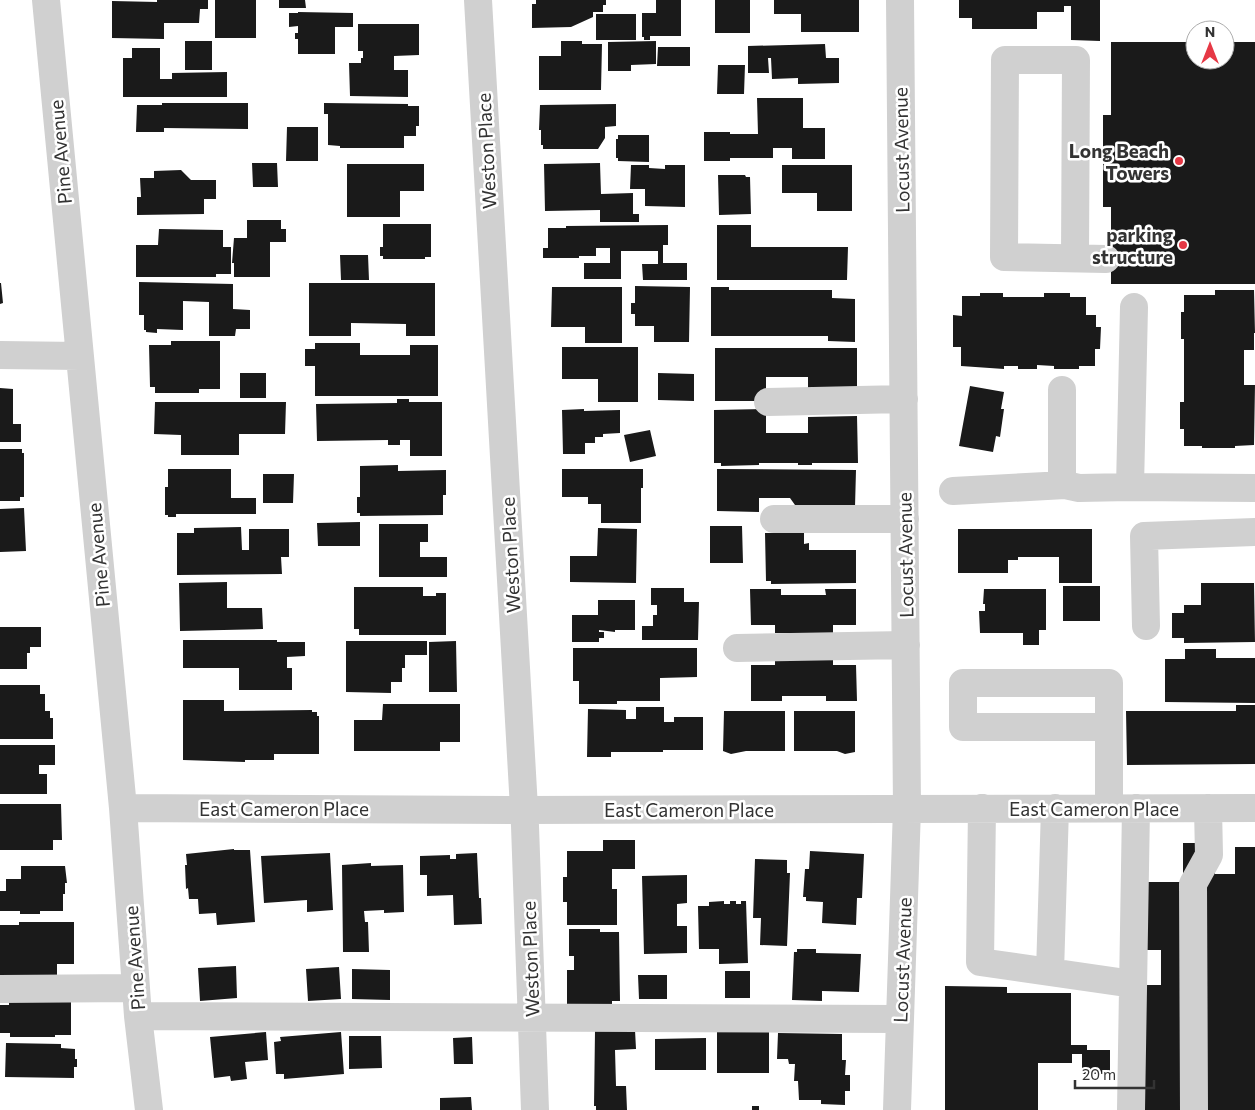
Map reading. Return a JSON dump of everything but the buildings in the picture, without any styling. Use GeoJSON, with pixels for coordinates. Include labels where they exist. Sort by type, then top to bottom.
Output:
{"type":"FeatureCollection","features":[{"type":"Feature","properties":{"kind":"street","name":"Pine Avenue"},"geometry":{"type":"LineString","coordinates":[[46,0],[123,808],[138,1016],[150,1110]]}},
{"type":"Feature","properties":{"kind":"street","name":"Weston Place"},"geometry":{"type":"LineString","coordinates":[[478,0],[524,810],[536,1110]]}},
{"type":"Feature","properties":{"kind":"street","name":"Locust Avenue"},"geometry":{"type":"LineString","coordinates":[[897,1110],[907,808],[900,0]]}},
{"type":"Feature","properties":{"kind":"street"},"geometry":{"type":"LineString","coordinates":[[1075,258],[1076,60],[1005,60],[1004,258],[1106,259]]}},
{"type":"Feature","properties":{"kind":"street"},"geometry":{"type":"LineString","coordinates":[[1130,487],[1134,306]]}},
{"type":"Feature","properties":{"kind":"street"},"geometry":{"type":"LineString","coordinates":[[0,355],[80,356]]}},
{"type":"Feature","properties":{"kind":"street"},"geometry":{"type":"LineString","coordinates":[[1062,390],[1062,476],[1065,485]]}},
{"type":"Feature","properties":{"kind":"street"},"geometry":{"type":"LineString","coordinates":[[768,402],[904,399]]}},
{"type":"Feature","properties":{"kind":"street"},"geometry":{"type":"LineString","coordinates":[[953,491],[1065,485],[1079,488],[1255,488]]}},
{"type":"Feature","properties":{"kind":"street"},"geometry":{"type":"LineString","coordinates":[[774,519],[905,519]]}},
{"type":"Feature","properties":{"kind":"street"},"geometry":{"type":"LineString","coordinates":[[1146,626],[1144,536],[1255,532]]}},
{"type":"Feature","properties":{"kind":"street"},"geometry":{"type":"LineString","coordinates":[[737,648],[906,645]]}},
{"type":"Feature","properties":{"kind":"street"},"geometry":{"type":"LineString","coordinates":[[1108,727],[964,727],[964,683],[1109,683],[1109,808]]}},
{"type":"Feature","properties":{"kind":"street","name":"East Cameron Place"},"geometry":{"type":"LineString","coordinates":[[123,808],[524,810],[1255,808]]}},
{"type":"Feature","properties":{"kind":"street"},"geometry":{"type":"LineString","coordinates":[[982,808],[980,962],[1133,984]]}},
{"type":"Feature","properties":{"kind":"street"},"geometry":{"type":"LineString","coordinates":[[1050,972],[1055,808]]}},
{"type":"Feature","properties":{"kind":"street"},"geometry":{"type":"LineString","coordinates":[[1131,1110],[1136,808]]}},
{"type":"Feature","properties":{"kind":"street"},"geometry":{"type":"LineString","coordinates":[[1194,1110],[1194,884],[1209,855],[1208,808]]}},
{"type":"Feature","properties":{"kind":"street"},"geometry":{"type":"LineString","coordinates":[[0,989],[136,988]]}},
{"type":"Feature","properties":{"kind":"street"},"geometry":{"type":"LineString","coordinates":[[138,1016],[900,1019]]}},
{"type":"Feature","properties":{"kind":"place","name":"Long Beach Towers"},"geometry":{"type":"Point","coordinates":[1179,161]}},
{"type":"Feature","properties":{"kind":"place","name":"parking structure"},"geometry":{"type":"Point","coordinates":[1183,245]}}]}
